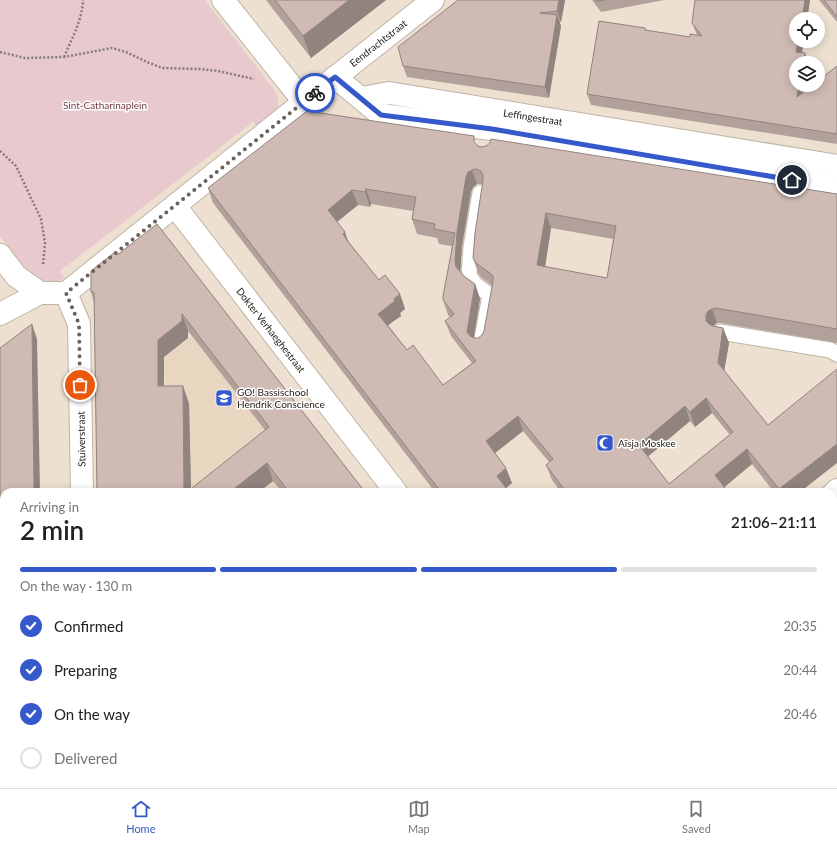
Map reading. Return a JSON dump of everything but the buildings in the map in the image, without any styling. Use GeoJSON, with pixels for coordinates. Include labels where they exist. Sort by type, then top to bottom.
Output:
{"type":"FeatureCollection","features":[{"type":"Feature","properties":{"kind":"street"},"geometry":{"type":"LineString","coordinates":[[0,314],[40,293],[66,293],[304,102],[223,0]]}},
{"type":"Feature","properties":{"kind":"street","name":"Eendrachtstraat"},"geometry":{"type":"LineString","coordinates":[[304,102],[434,0]]}},
{"type":"Feature","properties":{"kind":"street","name":"Leffingestraat"},"geometry":{"type":"LineString","coordinates":[[335,77],[381,115],[490,137],[837,166]]}},
{"type":"Feature","properties":{"kind":"street","name":"Leffingestraat"},"geometry":{"type":"LineString","coordinates":[[362,98],[389,93],[703,155],[837,188]]}},
{"type":"Feature","properties":{"kind":"street","name":"Dokter Verhaeghestraat"},"geometry":{"type":"LineString","coordinates":[[175,206],[393,488]]}},
{"type":"Feature","properties":{"kind":"street"},"geometry":{"type":"LineString","coordinates":[[0,255],[16,276],[40,293]]}},
{"type":"Feature","properties":{"kind":"street","name":"Stuiverstraat"},"geometry":{"type":"LineString","coordinates":[[66,293],[79,324],[82,488]]}},
{"type":"Feature","properties":{"kind":"lane"},"geometry":{"type":"LineString","coordinates":[[480,193],[471,247],[469,276],[476,285],[490,295],[481,344]]}},
{"type":"Feature","properties":{"kind":"lane"},"geometry":{"type":"LineString","coordinates":[[720,332],[830,350],[837,354]]}},
{"type":"Feature","properties":{"kind":"path"},"geometry":{"type":"LineString","coordinates":[[64,57],[80,22],[83,0]]}},
{"type":"Feature","properties":{"kind":"path"},"geometry":{"type":"LineString","coordinates":[[0,52],[25,58],[64,57],[112,48],[126,52],[162,68],[200,68],[257,80]]}},
{"type":"Feature","properties":{"kind":"path"},"geometry":{"type":"LineString","coordinates":[[0,151],[16,166],[41,219],[45,243],[40,293]]}},
{"type":"Feature","properties":{"kind":"shaded area","name":"GO! Bassischool Hendrik Conscience"},"geometry":{"type":"Polygon","coordinates":[[[192,336],[353,488],[105,488],[165,392],[164,358],[192,336]]]}},
{"type":"Feature","properties":{"kind":"green space","name":"Sint-Catharinaplein"},"geometry":{"type":"Polygon","coordinates":[[[0,0],[205,0],[275,91],[278,98],[277,108],[272,116],[258,128],[253,122],[60,271],[64,278],[54,283],[46,283],[29,274],[0,236],[0,0]]]}},
{"type":"Feature","properties":{"kind":"way so far"},"geometry":{"type":"LineString","coordinates":[[80,385],[79,324],[66,293],[315,93]]}},
{"type":"Feature","properties":{"kind":"place","name":"GO! Bassischool Hendrik Conscience"},"geometry":{"type":"Point","coordinates":[224,398]}},
{"type":"Feature","properties":{"kind":"place","name":"Aïsja Moskee"},"geometry":{"type":"Point","coordinates":[605,443]}},
{"type":"Feature","properties":{"kind":"route"},"geometry":{"type":"LineString","coordinates":[[315,93],[335,77],[381,115],[492,129],[792,180]]}}]}
